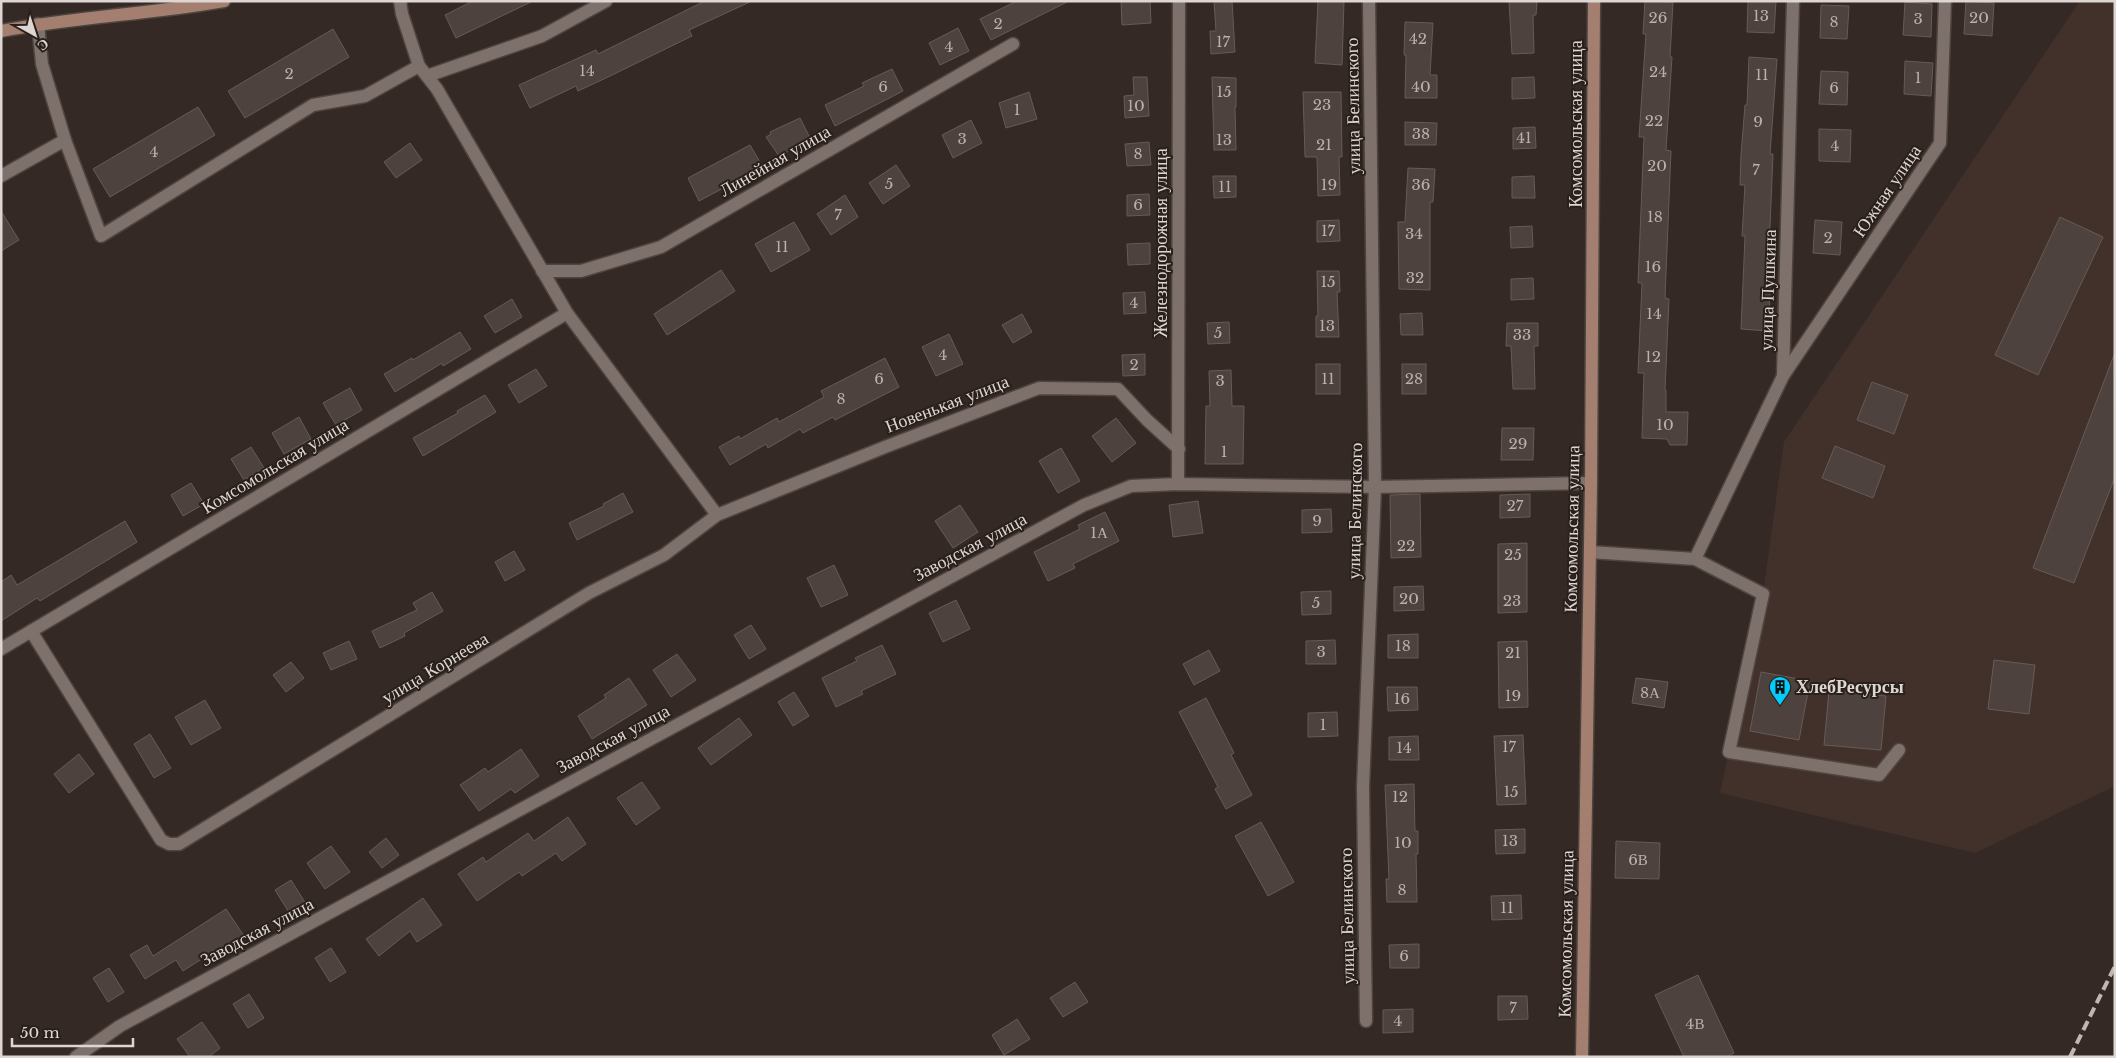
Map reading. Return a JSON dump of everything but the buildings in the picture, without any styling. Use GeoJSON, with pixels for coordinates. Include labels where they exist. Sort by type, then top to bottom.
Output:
{"type":"FeatureCollection","features":[{"type":"Feature","properties":{"kind":"street"},"geometry":{"type":"LineString","coordinates":[[1,31],[38,24],[177,10],[224,1]]}},
{"type":"Feature","properties":{"kind":"street"},"geometry":{"type":"LineString","coordinates":[[400,1],[402,14],[423,71],[437,89],[567,313],[717,515]]}},
{"type":"Feature","properties":{"kind":"street"},"geometry":{"type":"LineString","coordinates":[[38,24],[42,64],[65,140],[101,236],[313,105],[365,96],[423,71],[542,36],[606,1]]}},
{"type":"Feature","properties":{"kind":"street","name":"Железнодорожная улица"},"geometry":{"type":"LineString","coordinates":[[1178,484],[1180,1]]}},
{"type":"Feature","properties":{"kind":"street","name":"улица Белинского"},"geometry":{"type":"LineString","coordinates":[[1366,1021],[1363,787],[1374,487],[1369,1]]}},
{"type":"Feature","properties":{"kind":"street","name":"Комсомольская улица"},"geometry":{"type":"LineString","coordinates":[[1582,1057],[1591,483],[1594,1]]}},
{"type":"Feature","properties":{"kind":"street","name":"улица Пушкина"},"geometry":{"type":"LineString","coordinates":[[1695,559],[1783,376],[1793,1]]}},
{"type":"Feature","properties":{"kind":"street","name":"Южная улица"},"geometry":{"type":"LineString","coordinates":[[1783,376],[1940,144],[1945,1]]}},
{"type":"Feature","properties":{"kind":"street","name":"Линейная улица"},"geometry":{"type":"LineString","coordinates":[[542,271],[581,271],[661,247],[1013,44]]}},
{"type":"Feature","properties":{"kind":"street"},"geometry":{"type":"LineString","coordinates":[[1,176],[65,140]]}},
{"type":"Feature","properties":{"kind":"street","name":"Комсомольская улица"},"geometry":{"type":"LineString","coordinates":[[1,649],[567,313]]}},
{"type":"Feature","properties":{"kind":"street","name":"Новенькая улица"},"geometry":{"type":"LineString","coordinates":[[717,515],[885,446],[1039,388],[1118,389],[1178,449]]}},
{"type":"Feature","properties":{"kind":"street","name":"Заводская улица"},"geometry":{"type":"LineString","coordinates":[[76,1057],[120,1026],[1084,505],[1131,486],[1178,484],[1374,487],[1591,483]]}},
{"type":"Feature","properties":{"kind":"street","name":"улица Корнеева"},"geometry":{"type":"LineString","coordinates":[[31,631],[161,840],[170,844],[179,844],[589,594],[664,555],[717,515]]}},
{"type":"Feature","properties":{"kind":"street"},"geometry":{"type":"LineString","coordinates":[[1590,552],[1695,559],[1763,594],[1729,752],[1879,775],[1899,750]]}},
{"type":"Feature","properties":{"kind":"shaded area"},"geometry":{"type":"Polygon","coordinates":[[[2080,1],[2115,1],[2115,786],[1975,853],[1720,793],[1763,594],[1784,442],[2080,1]]]}},
{"type":"Feature","properties":{"kind":"railway"},"geometry":{"type":"LineString","coordinates":[[2070,1057],[2115,966]]}},
{"type":"Feature","properties":{"kind":"place","name":"ХлебРесурсы"},"geometry":{"type":"Point","coordinates":[1780,706]}}]}
